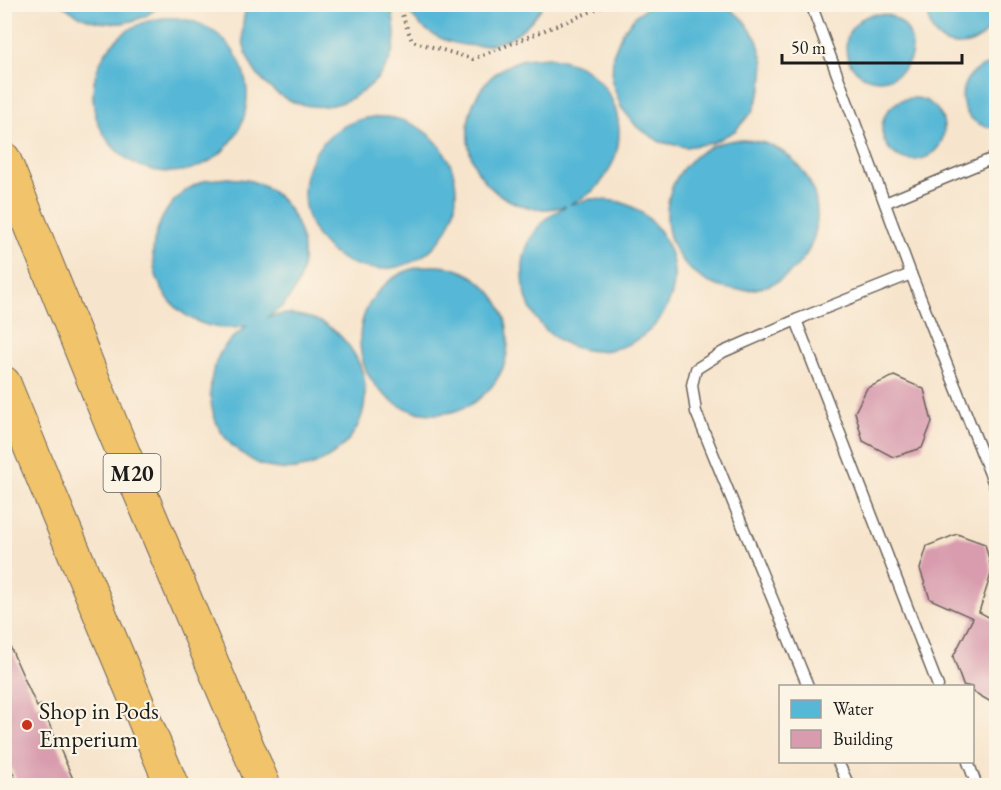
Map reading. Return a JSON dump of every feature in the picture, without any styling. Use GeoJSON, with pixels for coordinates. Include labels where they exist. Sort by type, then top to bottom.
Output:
{"type":"FeatureCollection","features":[{"type":"Feature","properties":{"kind":"highway","name":"M20"},"geometry":{"type":"LineString","coordinates":[[4,159],[112,426],[264,786]]}},
{"type":"Feature","properties":{"kind":"highway"},"geometry":{"type":"LineString","coordinates":[[4,384],[172,786]]}},
{"type":"Feature","properties":{"kind":"lane"},"geometry":{"type":"LineString","coordinates":[[811,4],[911,274],[996,489]]}},
{"type":"Feature","properties":{"kind":"lane"},"geometry":{"type":"LineString","coordinates":[[885,203],[996,157]]}},
{"type":"Feature","properties":{"kind":"lane"},"geometry":{"type":"LineString","coordinates":[[807,685],[696,412],[692,385],[696,369],[723,352],[911,274]]}},
{"type":"Feature","properties":{"kind":"lane"},"geometry":{"type":"LineString","coordinates":[[796,320],[937,685]]}},
{"type":"Feature","properties":{"kind":"lane"},"geometry":{"type":"LineString","coordinates":[[838,763],[849,786]]}},
{"type":"Feature","properties":{"kind":"lane"},"geometry":{"type":"LineString","coordinates":[[968,763],[977,786]]}},
{"type":"Feature","properties":{"kind":"path"},"geometry":{"type":"LineString","coordinates":[[398,4],[412,41],[473,59],[610,4]]}},
{"type":"Feature","properties":{"kind":"water"},"geometry":{"type":"Polygon","coordinates":[[[652,4],[725,5],[744,20],[757,40],[764,63],[762,87],[753,111],[735,131],[712,143],[686,147],[660,142],[637,127],[621,107],[612,82],[613,55],[622,33],[636,15],[652,4]]]}},
{"type":"Feature","properties":{"kind":"water"},"geometry":{"type":"Polygon","coordinates":[[[63,5],[161,5],[135,20],[113,23],[81,17],[63,5]]]}},
{"type":"Feature","properties":{"kind":"water"},"geometry":{"type":"Polygon","coordinates":[[[247,5],[390,5],[395,38],[393,50],[381,73],[362,92],[350,99],[325,106],[300,104],[278,94],[260,78],[253,68],[243,40],[244,15],[247,5]]]}},
{"type":"Feature","properties":{"kind":"water"},"geometry":{"type":"Polygon","coordinates":[[[406,5],[543,5],[531,21],[514,35],[489,45],[475,46],[446,41],[434,35],[422,27],[406,5]]]}},
{"type":"Feature","properties":{"kind":"water"},"geometry":{"type":"Polygon","coordinates":[[[930,5],[991,5],[991,22],[984,34],[973,42],[960,45],[947,43],[936,36],[930,23],[930,5]]]}},
{"type":"Feature","properties":{"kind":"water"},"geometry":{"type":"Polygon","coordinates":[[[879,14],[892,17],[902,24],[909,34],[912,47],[909,60],[902,70],[892,77],[879,80],[866,77],[856,70],[849,60],[846,47],[849,34],[856,24],[866,17],[879,14]]]}},
{"type":"Feature","properties":{"kind":"water"},"geometry":{"type":"Polygon","coordinates":[[[170,18],[199,24],[213,31],[224,41],[234,52],[241,66],[247,95],[241,124],[234,138],[224,149],[213,159],[199,166],[170,172],[141,166],[127,159],[116,149],[106,138],[99,124],[93,95],[99,66],[106,52],[116,41],[127,31],[141,24],[170,18]]]}},
{"type":"Feature","properties":{"kind":"water"},"geometry":{"type":"Polygon","coordinates":[[[549,57],[579,66],[601,83],[616,111],[619,127],[614,158],[607,173],[594,190],[570,204],[594,199],[620,202],[632,207],[651,221],[659,231],[666,242],[673,265],[672,292],[660,319],[650,330],[630,343],[609,350],[588,350],[568,345],[550,334],[536,319],[527,299],[523,270],[528,244],[545,220],[566,206],[550,209],[532,208],[498,193],[481,176],[471,156],[468,133],[471,110],[481,89],[498,72],[521,60],[549,57]]]}},
{"type":"Feature","properties":{"kind":"water"},"geometry":{"type":"Polygon","coordinates":[[[996,63],[996,128],[982,125],[971,118],[965,109],[962,97],[964,86],[970,76],[981,67],[996,63]]]}},
{"type":"Feature","properties":{"kind":"water"},"geometry":{"type":"Polygon","coordinates":[[[907,98],[919,98],[935,107],[942,117],[944,129],[942,141],[935,151],[919,160],[907,160],[896,155],[887,146],[882,135],[882,123],[887,112],[896,103],[907,98]]]}},
{"type":"Feature","properties":{"kind":"water"},"geometry":{"type":"Polygon","coordinates":[[[380,117],[395,118],[409,123],[434,139],[450,164],[455,178],[455,208],[450,222],[434,247],[409,263],[395,268],[380,269],[365,268],[351,263],[326,247],[310,222],[305,208],[304,193],[305,178],[310,164],[326,139],[351,123],[365,118],[380,117]]]}},
{"type":"Feature","properties":{"kind":"water"},"geometry":{"type":"Polygon","coordinates":[[[742,140],[757,141],[771,146],[795,162],[811,186],[816,200],[816,230],[811,244],[795,268],[771,284],[757,289],[742,290],[727,289],[713,284],[689,268],[673,244],[668,230],[667,215],[668,200],[673,186],[689,162],[713,146],[727,141],[742,140]]]}},
{"type":"Feature","properties":{"kind":"water"},"geometry":{"type":"Polygon","coordinates":[[[227,178],[251,181],[278,196],[288,208],[301,236],[302,268],[298,283],[283,306],[268,317],[294,315],[325,324],[337,333],[349,347],[364,376],[364,409],[349,440],[323,461],[307,467],[290,469],[262,465],[243,454],[222,433],[211,404],[212,374],[222,350],[247,326],[228,328],[209,326],[193,319],[178,309],[166,296],[158,280],[154,262],[154,242],[167,210],[177,198],[196,185],[207,180],[227,178]]]}},
{"type":"Feature","properties":{"kind":"water"},"geometry":{"type":"Polygon","coordinates":[[[434,266],[462,271],[475,278],[486,288],[496,299],[503,312],[508,340],[503,368],[496,381],[486,392],[475,402],[462,409],[434,414],[406,409],[393,402],[382,392],[372,381],[365,368],[360,340],[365,312],[372,299],[382,288],[393,278],[406,271],[434,266]]]}},
{"type":"Feature","properties":{"kind":"building"},"geometry":{"type":"Polygon","coordinates":[[[894,376],[924,389],[932,422],[922,448],[893,457],[863,441],[855,412],[867,388],[894,376]]]}},
{"type":"Feature","properties":{"kind":"building"},"geometry":{"type":"Polygon","coordinates":[[[957,534],[985,544],[992,571],[979,612],[996,621],[996,705],[974,692],[974,685],[963,685],[953,657],[973,618],[930,599],[920,569],[927,546],[957,534]]]}},
{"type":"Feature","properties":{"kind":"building"},"geometry":{"type":"Polygon","coordinates":[[[4,633],[37,707],[41,705],[76,786],[19,786],[4,753],[4,633]]]}},
{"type":"Feature","properties":{"kind":"place","name":"Shop in Pods Emperium"},"geometry":{"type":"Point","coordinates":[27,725]}}]}
